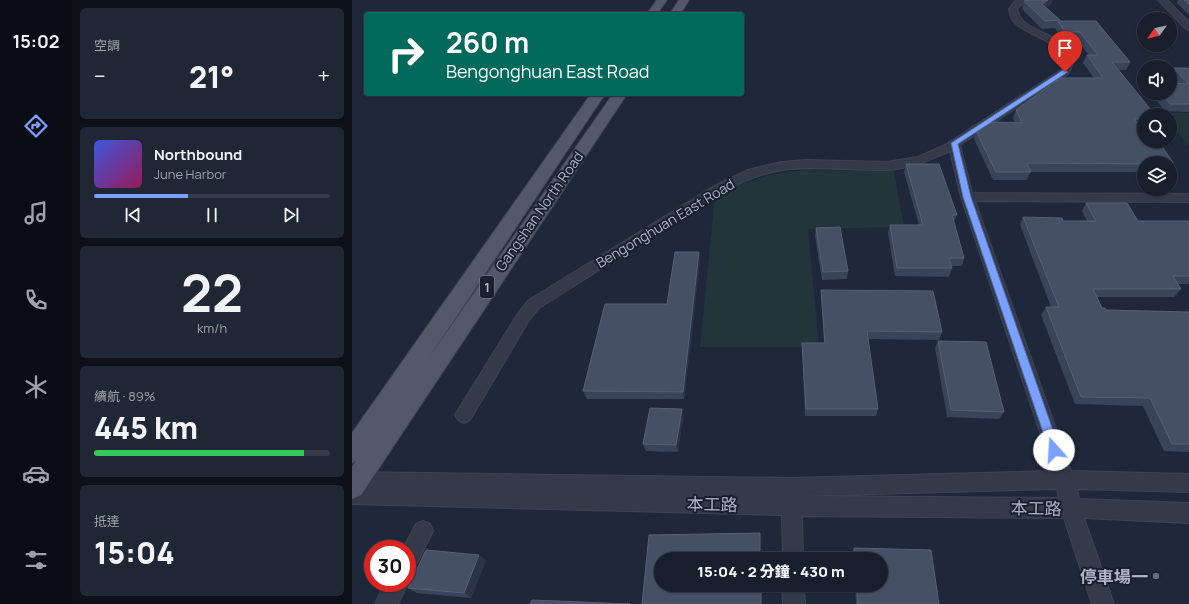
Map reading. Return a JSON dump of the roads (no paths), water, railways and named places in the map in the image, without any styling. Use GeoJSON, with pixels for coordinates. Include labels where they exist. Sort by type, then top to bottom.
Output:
{"type":"FeatureCollection","features":[{"type":"Feature","properties":{"kind":"main road"},"geometry":{"type":"LineString","coordinates":[[653,12],[662,0]]}},
{"type":"Feature","properties":{"kind":"main road"},"geometry":{"type":"LineString","coordinates":[[676,12],[684,0]]}},
{"type":"Feature","properties":{"kind":"main road","name":"Gangshan North Road"},"geometry":{"type":"LineString","coordinates":[[352,452],[597,96]]}},
{"type":"Feature","properties":{"kind":"main road","name":"Gangshan North Road"},"geometry":{"type":"LineString","coordinates":[[353,486],[619,96]]}},
{"type":"Feature","properties":{"kind":"street","name":"Bengonghuan East Road"},"geometry":{"type":"LineString","coordinates":[[464,415],[524,316],[534,304],[720,188],[752,173],[781,166],[806,164],[886,166],[906,164],[921,160],[954,143],[1065,72],[1069,66],[1070,57],[1066,49],[1018,22],[1013,14],[1013,9],[1019,2],[1025,0]]}},
{"type":"Feature","properties":{"kind":"street"},"geometry":{"type":"LineString","coordinates":[[1162,0],[1189,27]]}},
{"type":"Feature","properties":{"kind":"street"},"geometry":{"type":"LineString","coordinates":[[954,143],[967,197],[1065,480],[1071,508],[1103,604]]}},
{"type":"Feature","properties":{"kind":"street"},"geometry":{"type":"LineString","coordinates":[[967,197],[1189,198]]}},
{"type":"Feature","properties":{"kind":"street","name":"本工路"},"geometry":{"type":"LineString","coordinates":[[791,496],[1065,480],[1189,483]]}},
{"type":"Feature","properties":{"kind":"street","name":"本工路"},"geometry":{"type":"LineString","coordinates":[[353,486],[791,496],[1189,513]]}},
{"type":"Feature","properties":{"kind":"street"},"geometry":{"type":"LineString","coordinates":[[791,496],[793,552]]}},
{"type":"Feature","properties":{"kind":"street"},"geometry":{"type":"LineString","coordinates":[[416,545],[423,531]]}},
{"type":"Feature","properties":{"kind":"street"},"geometry":{"type":"LineString","coordinates":[[386,604],[392,592]]}},
{"type":"Feature","properties":{"kind":"street"},"geometry":{"type":"LineString","coordinates":[[793,592],[794,604]]}},
{"type":"Feature","properties":{"kind":"place","name":"停車場一"},"geometry":{"type":"Point","coordinates":[1156,576]}}]}
